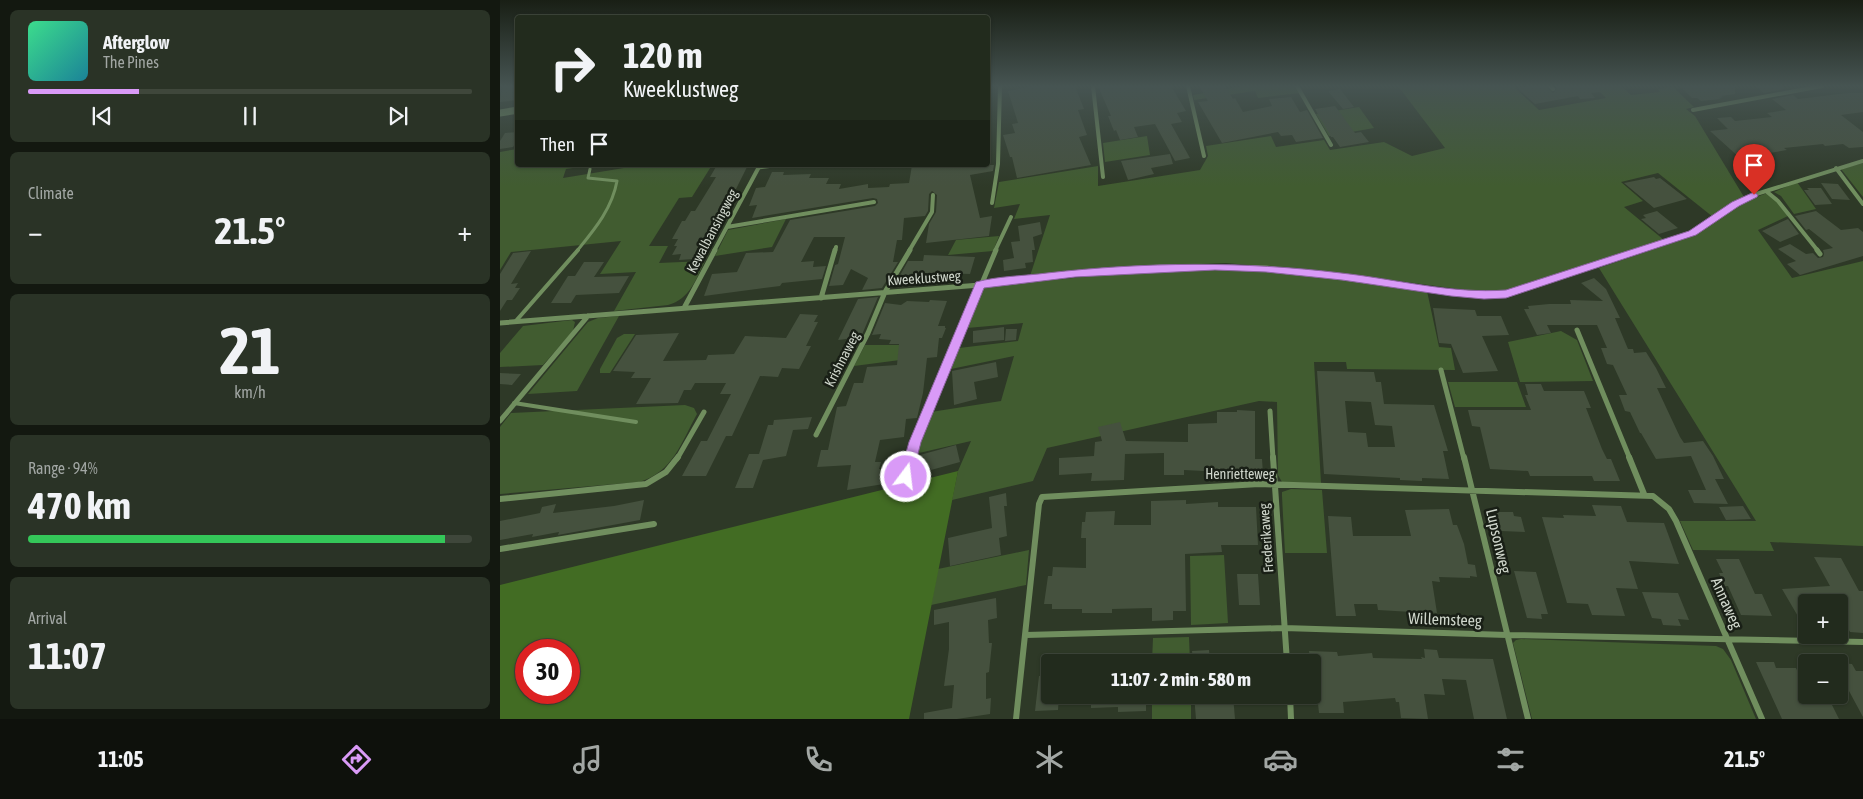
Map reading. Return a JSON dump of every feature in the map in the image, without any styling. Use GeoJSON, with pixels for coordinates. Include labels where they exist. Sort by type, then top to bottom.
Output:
{"type":"FeatureCollection","features":[{"type":"Feature","properties":{"kind":"street"},"geometry":{"type":"LineString","coordinates":[[992,203],[998,164],[999,120]]}},
{"type":"Feature","properties":{"kind":"street"},"geometry":{"type":"LineString","coordinates":[[1096,120],[1102,177]]}},
{"type":"Feature","properties":{"kind":"street"},"geometry":{"type":"LineString","coordinates":[[1196,120],[1204,156]]}},
{"type":"Feature","properties":{"kind":"street"},"geometry":{"type":"LineString","coordinates":[[1316,120],[1331,145]]}},
{"type":"Feature","properties":{"kind":"street","name":"Kweeklustweg"},"geometry":{"type":"LineString","coordinates":[[500,323],[980,285],[1075,274],[1215,267],[1266,268],[1484,296],[1506,294],[1693,233],[1736,204],[1754,195],[1863,161]]}},
{"type":"Feature","properties":{"kind":"street","name":"Kewalbansingweg"},"geometry":{"type":"LineString","coordinates":[[684,308],[758,167]]}},
{"type":"Feature","properties":{"kind":"street"},"geometry":{"type":"LineString","coordinates":[[1836,168],[1863,204]]}},
{"type":"Feature","properties":{"kind":"street"},"geometry":{"type":"LineString","coordinates":[[1766,191],[1778,201],[1820,254]]}},
{"type":"Feature","properties":{"kind":"street","name":"Krishnaweg"},"geometry":{"type":"LineString","coordinates":[[816,435],[868,333],[885,292],[932,212],[933,195]]}},
{"type":"Feature","properties":{"kind":"street"},"geometry":{"type":"LineString","coordinates":[[727,227],[874,202]]}},
{"type":"Feature","properties":{"kind":"street"},"geometry":{"type":"LineString","coordinates":[[906,477],[915,442],[980,285],[1011,218]]}},
{"type":"Feature","properties":{"kind":"street"},"geometry":{"type":"LineString","coordinates":[[821,298],[836,247]]}},
{"type":"Feature","properties":{"kind":"street"},"geometry":{"type":"LineString","coordinates":[[500,421],[588,316]]}},
{"type":"Feature","properties":{"kind":"street"},"geometry":{"type":"LineString","coordinates":[[1577,330],[1644,494]]}},
{"type":"Feature","properties":{"kind":"street","name":"Lupsonweg"},"geometry":{"type":"LineString","coordinates":[[1441,370],[1473,490],[1528,719]]}},
{"type":"Feature","properties":{"kind":"street","name":"Frederikaweg"},"geometry":{"type":"LineString","coordinates":[[1270,411],[1286,654]]}},
{"type":"Feature","properties":{"kind":"street"},"geometry":{"type":"LineString","coordinates":[[500,498],[646,484],[658,480],[673,465],[682,452],[704,412]]}},
{"type":"Feature","properties":{"kind":"street","name":"Henrietteweg"},"geometry":{"type":"LineString","coordinates":[[1016,719],[1042,497],[1055,494],[1227,485],[1644,494],[1661,501]]}},
{"type":"Feature","properties":{"kind":"street","name":"Annaweg"},"geometry":{"type":"LineString","coordinates":[[1661,501],[1669,509],[1676,521],[1762,719]]}},
{"type":"Feature","properties":{"kind":"street"},"geometry":{"type":"LineString","coordinates":[[500,549],[654,524]]}},
{"type":"Feature","properties":{"kind":"street","name":"Willemsteeg"},"geometry":{"type":"LineString","coordinates":[[1026,636],[1284,628],[1507,635],[1863,642]]}},
{"type":"Feature","properties":{"kind":"street"},"geometry":{"type":"LineString","coordinates":[[1290,704],[1291,719]]}},
{"type":"Feature","properties":{"kind":"lane"},"geometry":{"type":"LineString","coordinates":[[515,322],[595,229],[609,207],[617,180],[588,178],[590,169]]}},
{"type":"Feature","properties":{"kind":"lane"},"geometry":{"type":"LineString","coordinates":[[514,403],[636,422]]}},
{"type":"Feature","properties":{"kind":"green space"},"geometry":{"type":"Polygon","coordinates":[[[1319,120],[1368,120],[1374,128],[1329,136],[1319,120]]]}},
{"type":"Feature","properties":{"kind":"green space"},"geometry":{"type":"Polygon","coordinates":[[[1423,120],[1697,120],[1744,197],[1713,217],[1658,173],[1621,182],[1643,201],[1624,207],[1664,240],[1526,286],[1497,292],[1466,290],[1331,272],[1226,263],[1104,268],[1030,276],[1050,215],[1014,219],[1020,204],[994,208],[999,182],[1098,166],[1098,186],[1200,170],[1208,156],[1206,146],[1271,136],[1276,147],[1324,140],[1330,150],[1384,142],[1412,156],[1445,148],[1423,120]]]}},
{"type":"Feature","properties":{"kind":"green space"},"geometry":{"type":"Polygon","coordinates":[[[1147,136],[1150,155],[1105,162],[1103,143],[1147,136]]]}},
{"type":"Feature","properties":{"kind":"green space"},"geometry":{"type":"Polygon","coordinates":[[[515,149],[515,167],[574,167],[566,169],[563,178],[630,167],[711,167],[692,197],[679,198],[649,246],[668,246],[659,263],[705,261],[687,293],[676,302],[668,305],[614,311],[636,272],[600,274],[621,241],[511,252],[500,270],[500,152],[515,149]]]}},
{"type":"Feature","properties":{"kind":"green space"},"geometry":{"type":"Polygon","coordinates":[[[1863,163],[1863,197],[1841,169],[1863,163]]]}},
{"type":"Feature","properties":{"kind":"green space"},"geometry":{"type":"Polygon","coordinates":[[[1797,182],[1816,209],[1794,214],[1781,196],[1774,192],[1797,182]]]}},
{"type":"Feature","properties":{"kind":"green space"},"geometry":{"type":"Polygon","coordinates":[[[1767,193],[1777,197],[1790,215],[1758,230],[1792,278],[1863,261],[1863,546],[1770,542],[1774,551],[1693,550],[1680,521],[1756,521],[1599,268],[1693,236],[1749,200],[1767,193]]]}},
{"type":"Feature","properties":{"kind":"green space"},"geometry":{"type":"Polygon","coordinates":[[[786,219],[772,247],[715,256],[728,230],[786,219]]]}},
{"type":"Feature","properties":{"kind":"green space"},"geometry":{"type":"Polygon","coordinates":[[[999,236],[993,251],[948,255],[956,240],[999,236]]]}},
{"type":"Feature","properties":{"kind":"green space"},"geometry":{"type":"Polygon","coordinates":[[[1222,269],[1278,272],[1427,291],[1439,347],[1451,348],[1455,370],[1347,369],[1346,362],[1314,362],[1321,483],[1282,482],[1278,475],[1277,402],[1259,401],[1047,448],[1033,481],[952,500],[958,471],[971,441],[919,453],[916,449],[931,412],[1001,401],[1014,356],[951,369],[959,348],[1018,341],[1023,323],[967,328],[966,324],[984,287],[1123,273],[1222,269]]]}},
{"type":"Feature","properties":{"kind":"green space"},"geometry":{"type":"Polygon","coordinates":[[[619,316],[577,391],[528,394],[588,322],[598,318],[619,316]]]}},
{"type":"Feature","properties":{"kind":"green space"},"geometry":{"type":"Polygon","coordinates":[[[572,320],[575,322],[573,331],[543,365],[500,367],[500,353],[523,326],[572,320]]]}},
{"type":"Feature","properties":{"kind":"green space"},"geometry":{"type":"Polygon","coordinates":[[[1561,331],[1577,340],[1593,381],[1520,382],[1508,342],[1561,331]]]}},
{"type":"Feature","properties":{"kind":"green space"},"geometry":{"type":"Polygon","coordinates":[[[624,334],[635,334],[610,373],[600,373],[600,369],[617,338],[624,334]]]}},
{"type":"Feature","properties":{"kind":"green space"},"geometry":{"type":"Polygon","coordinates":[[[865,345],[907,345],[900,360],[854,366],[865,345]]]}},
{"type":"Feature","properties":{"kind":"green space"},"geometry":{"type":"Polygon","coordinates":[[[1448,382],[1517,382],[1526,407],[1455,407],[1448,382]]]}},
{"type":"Feature","properties":{"kind":"green space"},"geometry":{"type":"Polygon","coordinates":[[[685,405],[694,408],[697,414],[675,455],[668,464],[651,477],[639,482],[500,494],[500,427],[511,413],[685,405]]]}},
{"type":"Feature","properties":{"kind":"green space"},"geometry":{"type":"Polygon","coordinates":[[[958,471],[909,719],[500,719],[500,585],[958,471]]]}},
{"type":"Feature","properties":{"kind":"green space"},"geometry":{"type":"Polygon","coordinates":[[[1291,489],[1322,490],[1327,553],[1285,553],[1282,492],[1291,489]]]}},
{"type":"Feature","properties":{"kind":"green space"},"geometry":{"type":"Polygon","coordinates":[[[1029,550],[1026,585],[931,605],[938,569],[1029,550]]]}},
{"type":"Feature","properties":{"kind":"green space"},"geometry":{"type":"Polygon","coordinates":[[[1224,555],[1228,623],[1191,625],[1190,556],[1224,555]]]}},
{"type":"Feature","properties":{"kind":"green space"},"geometry":{"type":"Polygon","coordinates":[[[1189,637],[1190,654],[1152,654],[1153,638],[1189,637]]]}},
{"type":"Feature","properties":{"kind":"green space"},"geometry":{"type":"Polygon","coordinates":[[[1521,639],[1716,646],[1723,649],[1731,660],[1756,719],[1532,719],[1513,643],[1521,639]]]}},
{"type":"Feature","properties":{"kind":"green space"},"geometry":{"type":"Polygon","coordinates":[[[1152,704],[1191,704],[1191,719],[1152,719],[1152,704]]]}},
{"type":"Feature","properties":{"kind":"building"},"geometry":{"type":"Polygon","coordinates":[[[1017,120],[1081,120],[1087,135],[1079,137],[1091,165],[1017,178],[1012,157],[1010,157],[1003,135],[1015,133],[1012,124],[1018,123],[1017,120]]]}},
{"type":"Feature","properties":{"kind":"building"},"geometry":{"type":"Polygon","coordinates":[[[1109,120],[1181,120],[1182,122],[1171,124],[1190,158],[1175,161],[1155,124],[1134,127],[1138,137],[1120,140],[1116,130],[1114,131],[1109,120]]]}},
{"type":"Feature","properties":{"kind":"building"},"geometry":{"type":"Polygon","coordinates":[[[1208,120],[1312,120],[1323,138],[1296,142],[1292,135],[1281,136],[1278,132],[1222,143],[1208,120]]]}},
{"type":"Feature","properties":{"kind":"building"},"geometry":{"type":"Polygon","coordinates":[[[1321,120],[1345,120],[1355,133],[1361,132],[1369,142],[1340,147],[1331,137],[1321,120]]]}},
{"type":"Feature","properties":{"kind":"building"},"geometry":{"type":"Polygon","coordinates":[[[1719,120],[1847,120],[1863,132],[1863,147],[1849,148],[1843,144],[1825,146],[1823,144],[1784,148],[1787,150],[1740,158],[1710,131],[1728,129],[1719,120]]]}},
{"type":"Feature","properties":{"kind":"building"},"geometry":{"type":"Polygon","coordinates":[[[515,132],[515,144],[513,147],[500,149],[500,141],[505,133],[515,132]]]}},
{"type":"Feature","properties":{"kind":"building"},"geometry":{"type":"Polygon","coordinates":[[[1170,154],[1173,164],[1151,168],[1154,174],[1128,180],[1121,161],[1170,154]]]}},
{"type":"Feature","properties":{"kind":"building"},"geometry":{"type":"Polygon","coordinates":[[[990,165],[994,165],[993,171],[970,175],[980,218],[992,216],[989,236],[926,243],[929,224],[936,212],[937,195],[932,191],[929,194],[928,211],[925,216],[904,218],[902,240],[897,240],[893,262],[898,262],[882,288],[862,290],[868,278],[851,269],[843,285],[829,286],[835,265],[838,264],[845,237],[814,237],[801,262],[814,261],[813,267],[826,266],[822,279],[782,283],[780,286],[704,296],[712,274],[737,272],[746,253],[773,252],[790,220],[875,206],[878,203],[877,199],[873,198],[752,218],[757,205],[749,206],[756,188],[765,187],[772,172],[784,172],[783,175],[811,174],[809,178],[829,178],[826,184],[841,184],[839,189],[868,184],[868,188],[889,187],[890,184],[909,183],[912,167],[990,167],[990,165]]]}},
{"type":"Feature","properties":{"kind":"building"},"geometry":{"type":"Polygon","coordinates":[[[716,167],[747,167],[716,229],[710,229],[693,259],[679,260],[681,254],[672,255],[677,246],[674,246],[678,239],[672,239],[682,221],[685,221],[691,211],[695,211],[716,177],[710,177],[716,167]]]}},
{"type":"Feature","properties":{"kind":"building"},"geometry":{"type":"Polygon","coordinates":[[[1654,177],[1656,179],[1660,178],[1687,199],[1654,208],[1624,183],[1654,177]]]}},
{"type":"Feature","properties":{"kind":"building"},"geometry":{"type":"Polygon","coordinates":[[[1821,183],[1838,184],[1850,200],[1832,199],[1821,183]]]}},
{"type":"Feature","properties":{"kind":"building"},"geometry":{"type":"Polygon","coordinates":[[[1807,188],[1821,188],[1832,204],[1815,205],[1804,190],[1809,190],[1807,188]]]}},
{"type":"Feature","properties":{"kind":"building"},"geometry":{"type":"Polygon","coordinates":[[[1657,211],[1678,228],[1659,234],[1641,219],[1646,218],[1643,215],[1657,211]]]}},
{"type":"Feature","properties":{"kind":"building"},"geometry":{"type":"Polygon","coordinates":[[[1816,211],[1841,230],[1858,228],[1863,232],[1863,256],[1800,275],[1787,264],[1796,261],[1778,249],[1790,244],[1806,254],[1813,253],[1818,258],[1823,257],[1823,250],[1833,248],[1809,229],[1806,230],[1795,216],[1816,211]]]}},
{"type":"Feature","properties":{"kind":"building"},"geometry":{"type":"Polygon","coordinates":[[[1788,219],[1799,234],[1780,242],[1762,231],[1788,219]]]}},
{"type":"Feature","properties":{"kind":"building"},"geometry":{"type":"Polygon","coordinates":[[[1040,222],[1042,234],[1033,237],[1035,250],[1032,250],[1033,262],[1025,263],[1026,268],[1004,271],[1003,260],[1014,258],[1011,242],[1020,241],[1018,226],[1040,222]]]}},
{"type":"Feature","properties":{"kind":"building"},"geometry":{"type":"Polygon","coordinates":[[[531,251],[511,284],[518,283],[515,288],[520,288],[512,300],[507,300],[500,311],[500,274],[513,253],[531,251]]]}},
{"type":"Feature","properties":{"kind":"building"},"geometry":{"type":"Polygon","coordinates":[[[924,255],[975,257],[970,274],[939,273],[924,275],[924,278],[898,279],[908,261],[923,261],[924,255]]]}},
{"type":"Feature","properties":{"kind":"building"},"geometry":{"type":"Polygon","coordinates":[[[584,262],[604,262],[594,277],[629,276],[619,293],[576,295],[571,303],[551,303],[568,276],[575,276],[584,262]]]}},
{"type":"Feature","properties":{"kind":"building"},"geometry":{"type":"Polygon","coordinates":[[[1594,278],[1606,289],[1620,318],[1615,318],[1628,349],[1633,349],[1634,353],[1646,352],[1656,368],[1666,388],[1657,388],[1684,443],[1703,441],[1713,456],[1724,479],[1715,479],[1728,504],[1694,503],[1688,490],[1706,490],[1691,456],[1656,459],[1630,412],[1625,411],[1619,395],[1627,395],[1613,365],[1607,364],[1601,348],[1607,348],[1597,325],[1547,325],[1551,333],[1537,335],[1524,309],[1529,309],[1528,306],[1571,304],[1570,300],[1603,301],[1581,283],[1594,278]]]}},
{"type":"Feature","properties":{"kind":"building"},"geometry":{"type":"Polygon","coordinates":[[[878,297],[861,337],[838,340],[858,299],[878,297]]]}},
{"type":"Feature","properties":{"kind":"building"},"geometry":{"type":"Polygon","coordinates":[[[930,300],[947,301],[938,326],[945,326],[946,328],[942,338],[939,338],[937,357],[927,358],[923,393],[917,418],[906,419],[904,437],[880,440],[875,462],[881,462],[879,469],[881,471],[897,469],[896,482],[847,490],[851,465],[817,467],[821,450],[828,450],[837,407],[846,406],[854,383],[863,383],[867,367],[897,365],[899,344],[889,344],[891,340],[879,339],[881,334],[872,335],[885,303],[901,305],[907,301],[929,302],[930,300]]]}},
{"type":"Feature","properties":{"kind":"building"},"geometry":{"type":"Polygon","coordinates":[[[1433,308],[1475,310],[1477,316],[1501,316],[1509,335],[1482,336],[1498,371],[1463,373],[1451,344],[1439,343],[1433,308]]]}},
{"type":"Feature","properties":{"kind":"building"},"geometry":{"type":"Polygon","coordinates":[[[800,314],[818,315],[814,322],[818,322],[806,346],[811,346],[799,369],[782,368],[778,377],[760,376],[732,436],[726,436],[706,476],[682,476],[701,441],[707,441],[731,394],[720,394],[726,383],[695,383],[691,390],[684,390],[678,403],[636,404],[651,378],[631,378],[635,372],[613,371],[636,335],[679,333],[663,361],[706,360],[708,355],[734,354],[745,336],[786,338],[800,314]]]}},
{"type":"Feature","properties":{"kind":"building"},"geometry":{"type":"Polygon","coordinates":[[[1004,327],[1004,340],[973,343],[973,331],[1004,327]]]}},
{"type":"Feature","properties":{"kind":"building"},"geometry":{"type":"Polygon","coordinates":[[[1006,329],[1017,329],[1016,340],[1005,341],[1006,329]]]}},
{"type":"Feature","properties":{"kind":"building"},"geometry":{"type":"Polygon","coordinates":[[[996,362],[998,377],[974,382],[977,399],[954,405],[952,371],[996,362]]]}},
{"type":"Feature","properties":{"kind":"building"},"geometry":{"type":"Polygon","coordinates":[[[1317,371],[1374,372],[1376,382],[1381,382],[1384,404],[1434,405],[1448,451],[1443,451],[1449,479],[1422,478],[1422,481],[1324,474],[1317,371]],[[1345,401],[1348,432],[1366,433],[1368,447],[1395,447],[1392,426],[1375,425],[1371,402],[1345,401]]]}},
{"type":"Feature","properties":{"kind":"building"},"geometry":{"type":"Polygon","coordinates":[[[500,373],[521,374],[512,385],[500,384],[500,373]]]}},
{"type":"Feature","properties":{"kind":"building"},"geometry":{"type":"Polygon","coordinates":[[[1525,384],[1541,384],[1544,391],[1584,391],[1591,408],[1586,408],[1602,449],[1607,459],[1611,459],[1620,481],[1594,481],[1592,476],[1530,476],[1528,471],[1490,469],[1480,427],[1472,426],[1468,410],[1531,410],[1525,395],[1528,395],[1525,384]]]}},
{"type":"Feature","properties":{"kind":"building"},"geometry":{"type":"Polygon","coordinates":[[[1237,410],[1255,411],[1255,459],[1262,459],[1263,474],[1184,470],[1184,475],[1164,475],[1164,453],[1125,454],[1124,480],[1091,481],[1092,473],[1059,475],[1059,458],[1094,456],[1095,442],[1102,441],[1098,427],[1120,422],[1126,441],[1188,442],[1188,424],[1217,423],[1217,412],[1237,412],[1237,410]]]}},
{"type":"Feature","properties":{"kind":"building"},"geometry":{"type":"Polygon","coordinates":[[[812,417],[808,429],[793,430],[786,456],[763,460],[753,488],[735,488],[749,454],[759,454],[768,425],[773,425],[774,420],[812,417]]]}},
{"type":"Feature","properties":{"kind":"building"},"geometry":{"type":"Polygon","coordinates":[[[956,445],[960,462],[931,470],[930,468],[922,470],[920,455],[956,445]]]}},
{"type":"Feature","properties":{"kind":"building"},"geometry":{"type":"Polygon","coordinates":[[[1006,493],[1007,506],[1004,506],[1007,536],[999,538],[1001,555],[950,566],[948,538],[992,528],[989,497],[1006,493]]]}},
{"type":"Feature","properties":{"kind":"building"},"geometry":{"type":"Polygon","coordinates":[[[644,500],[640,520],[558,535],[559,532],[532,537],[533,534],[500,540],[500,521],[540,513],[542,507],[556,504],[553,513],[614,506],[644,500]]]}},
{"type":"Feature","properties":{"kind":"building"},"geometry":{"type":"Polygon","coordinates":[[[1186,500],[1186,504],[1218,502],[1218,507],[1256,507],[1258,545],[1221,545],[1222,552],[1185,554],[1186,611],[1173,611],[1173,620],[1152,621],[1152,608],[1112,609],[1112,613],[1082,613],[1082,609],[1052,609],[1052,604],[1044,604],[1048,576],[1052,576],[1053,567],[1086,568],[1086,538],[1081,538],[1082,522],[1085,522],[1086,512],[1115,511],[1114,525],[1151,525],[1151,501],[1186,500]]]}},
{"type":"Feature","properties":{"kind":"building"},"geometry":{"type":"Polygon","coordinates":[[[1592,505],[1621,506],[1627,522],[1664,523],[1679,564],[1629,561],[1638,589],[1616,588],[1625,616],[1592,615],[1588,604],[1567,603],[1542,517],[1564,518],[1563,515],[1596,516],[1592,505]]]}},
{"type":"Feature","properties":{"kind":"building"},"geometry":{"type":"Polygon","coordinates":[[[1743,506],[1751,519],[1726,520],[1719,507],[1743,506]]]}},
{"type":"Feature","properties":{"kind":"building"},"geometry":{"type":"Polygon","coordinates":[[[1449,509],[1453,525],[1457,525],[1464,544],[1468,564],[1475,565],[1477,577],[1439,577],[1440,582],[1432,581],[1437,613],[1425,612],[1426,618],[1413,617],[1412,612],[1378,610],[1377,604],[1354,604],[1356,616],[1336,616],[1328,516],[1351,517],[1353,536],[1411,536],[1405,510],[1449,509]]]}},
{"type":"Feature","properties":{"kind":"building"},"geometry":{"type":"Polygon","coordinates":[[[1496,512],[1513,512],[1514,516],[1521,517],[1525,532],[1501,531],[1496,512]]]}},
{"type":"Feature","properties":{"kind":"building"},"geometry":{"type":"Polygon","coordinates":[[[1814,557],[1841,558],[1859,591],[1863,591],[1863,633],[1850,632],[1848,628],[1848,594],[1798,594],[1798,616],[1782,589],[1830,586],[1814,557]]]}},
{"type":"Feature","properties":{"kind":"building"},"geometry":{"type":"Polygon","coordinates":[[[1716,559],[1739,559],[1755,594],[1762,594],[1772,616],[1741,615],[1728,586],[1725,586],[1719,573],[1723,573],[1716,559]]]}},
{"type":"Feature","properties":{"kind":"building"},"geometry":{"type":"Polygon","coordinates":[[[1514,571],[1536,572],[1548,614],[1541,614],[1542,619],[1527,618],[1514,571]]]}},
{"type":"Feature","properties":{"kind":"building"},"geometry":{"type":"Polygon","coordinates":[[[1237,574],[1258,574],[1260,605],[1239,605],[1237,574]]]}},
{"type":"Feature","properties":{"kind":"building"},"geometry":{"type":"Polygon","coordinates":[[[1642,592],[1678,593],[1689,620],[1678,619],[1681,626],[1663,625],[1661,619],[1652,618],[1642,592]]]}},
{"type":"Feature","properties":{"kind":"building"},"geometry":{"type":"Polygon","coordinates":[[[996,598],[997,618],[988,620],[989,643],[992,643],[989,672],[986,673],[986,699],[991,698],[990,714],[957,719],[924,719],[924,713],[952,708],[954,685],[944,686],[949,649],[949,622],[934,625],[934,610],[996,598]]]}},
{"type":"Feature","properties":{"kind":"building"},"geometry":{"type":"Polygon","coordinates":[[[1424,649],[1437,650],[1439,658],[1493,659],[1507,719],[1474,719],[1466,680],[1442,679],[1445,695],[1424,694],[1428,719],[1401,718],[1399,702],[1396,702],[1395,698],[1343,702],[1344,713],[1319,713],[1318,704],[1321,704],[1321,654],[1309,654],[1309,651],[1337,652],[1338,656],[1372,653],[1373,658],[1425,658],[1424,649]]]}},
{"type":"Feature","properties":{"kind":"building"},"geometry":{"type":"Polygon","coordinates":[[[1209,650],[1209,654],[1192,654],[1192,651],[1209,650]]]}},
{"type":"Feature","properties":{"kind":"building"},"geometry":{"type":"Polygon","coordinates":[[[1756,662],[1774,662],[1776,668],[1796,668],[1798,672],[1798,704],[1832,704],[1839,719],[1782,719],[1756,662]]]}},
{"type":"Feature","properties":{"kind":"building"},"geometry":{"type":"Polygon","coordinates":[[[1848,664],[1852,664],[1856,671],[1863,671],[1863,717],[1849,691],[1848,664]]]}},
{"type":"Feature","properties":{"kind":"building"},"geometry":{"type":"Polygon","coordinates":[[[1039,676],[1041,676],[1041,704],[1058,704],[1058,710],[1035,711],[1039,676]]]}},
{"type":"Feature","properties":{"kind":"building"},"geometry":{"type":"Polygon","coordinates":[[[1091,704],[1146,704],[1146,711],[1118,712],[1118,707],[1091,708],[1091,704]]]}},
{"type":"Feature","properties":{"kind":"building"},"geometry":{"type":"Polygon","coordinates":[[[1195,704],[1234,704],[1235,719],[1196,719],[1195,704]]]}},
{"type":"Feature","properties":{"kind":"route"},"geometry":{"type":"LineString","coordinates":[[906,477],[915,442],[980,285],[1075,274],[1215,267],[1266,268],[1484,296],[1506,294],[1693,233],[1736,204],[1754,195]]}}]}
